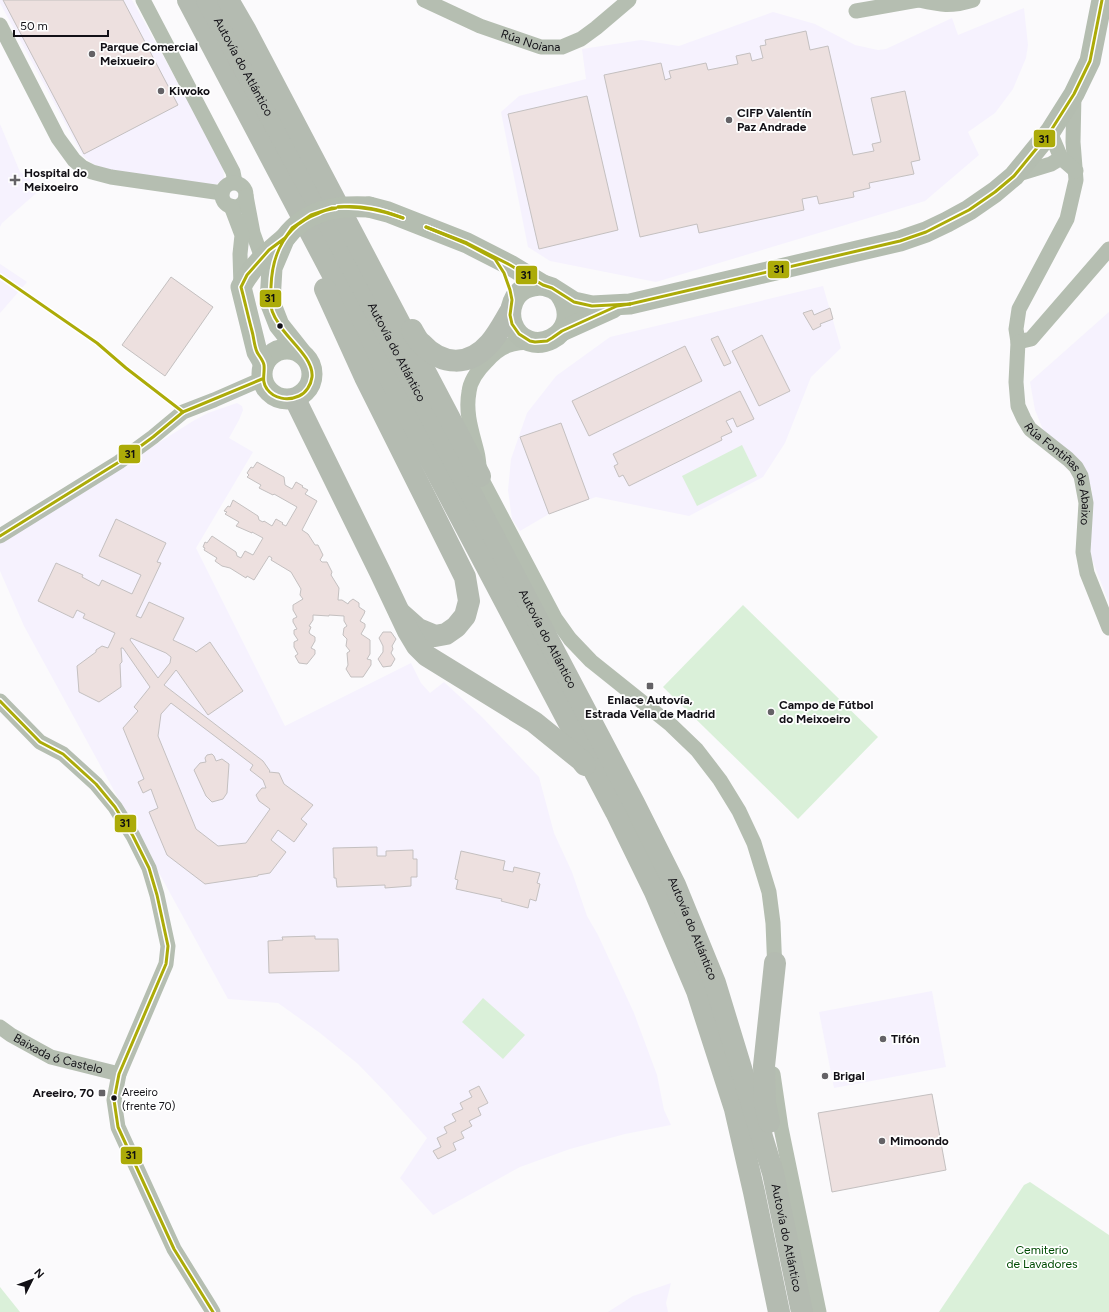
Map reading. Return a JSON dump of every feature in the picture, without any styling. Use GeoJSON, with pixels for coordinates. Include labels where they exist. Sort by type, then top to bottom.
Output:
{"type":"FeatureCollection","features":[{"type":"Feature","properties":{"kind":"highway"},"geometry":{"type":"LineString","coordinates":[[176,0],[182,15],[319,275],[365,377],[465,577],[469,601],[465,616],[456,627],[446,634],[435,636],[418,629],[400,613]]}},
{"type":"Feature","properties":{"kind":"highway","name":"Autovía do Atlántico"},"geometry":{"type":"LineString","coordinates":[[188,0],[616,812],[655,892],[696,991],[735,1110],[779,1312]]}},
{"type":"Feature","properties":{"kind":"highway","name":"Autovía do Atlántico"},"geometry":{"type":"LineString","coordinates":[[207,0],[334,233],[675,884],[715,983],[773,1173],[802,1312]]}},
{"type":"Feature","properties":{"kind":"highway"},"geometry":{"type":"LineString","coordinates":[[228,0],[246,31],[480,476]]}},
{"type":"Feature","properties":{"kind":"highway"},"geometry":{"type":"LineString","coordinates":[[384,294],[402,313],[420,342],[429,351],[452,361],[460,361],[469,358],[491,343],[511,307]]}},
{"type":"Feature","properties":{"kind":"highway"},"geometry":{"type":"LineString","coordinates":[[295,399],[408,631],[417,646],[427,656],[534,722],[581,760],[616,812]]}},
{"type":"Feature","properties":{"kind":"highway"},"geometry":{"type":"LineString","coordinates":[[773,1173],[772,1143],[765,1103],[764,1066],[775,964]]}},
{"type":"Feature","properties":{"kind":"main road"},"geometry":{"type":"LineString","coordinates":[[285,238],[269,250],[247,275],[241,286],[263,371],[264,386],[274,396],[288,400],[295,399],[308,389],[312,382],[313,374],[308,360],[279,324],[270,302],[272,268],[285,238],[292,228],[311,215],[332,208],[350,206],[369,207],[388,212],[467,243],[510,265],[574,302],[592,306],[617,306],[630,304],[900,241],[926,232],[969,210],[995,192],[1014,176],[1053,128],[1074,94],[1090,61],[1101,1]]}},
{"type":"Feature","properties":{"kind":"main road"},"geometry":{"type":"LineString","coordinates":[[262,258],[260,299],[266,315],[279,324]]}},
{"type":"Feature","properties":{"kind":"main road"},"geometry":{"type":"LineString","coordinates":[[494,258],[504,274],[511,290],[511,307],[511,320],[514,328],[519,334],[533,342],[549,341],[562,331],[568,316],[565,301],[551,289],[533,285],[524,289],[517,295],[511,307]]}},
{"type":"Feature","properties":{"kind":"main road"},"geometry":{"type":"LineString","coordinates":[[562,331],[617,306]]}},
{"type":"Feature","properties":{"kind":"main road"},"geometry":{"type":"LineString","coordinates":[[263,371],[268,358],[274,353],[288,349],[295,350],[302,354]]}},
{"type":"Feature","properties":{"kind":"street"},"geometry":{"type":"LineString","coordinates":[[143,0],[233,172],[235,182]]}},
{"type":"Feature","properties":{"kind":"street","name":"Rúa Noiana"},"geometry":{"type":"LineString","coordinates":[[424,0],[480,26],[540,47],[562,47],[581,39],[629,0]]}},
{"type":"Feature","properties":{"kind":"street"},"geometry":{"type":"LineString","coordinates":[[856,11],[918,0],[946,5],[958,4],[972,0]]}},
{"type":"Feature","properties":{"kind":"street"},"geometry":{"type":"LineString","coordinates":[[0,25],[58,138],[82,167],[92,172],[111,177],[222,193]]}},
{"type":"Feature","properties":{"kind":"street","name":"Rúa Fontiñas de Abaixo"},"geometry":{"type":"LineString","coordinates":[[1074,94],[1073,142],[1076,180],[1067,219],[1019,309],[1016,329],[1018,342],[1016,382],[1018,406],[1030,429],[1068,459],[1081,476],[1086,503],[1083,552],[1087,573],[1109,628]]}},
{"type":"Feature","properties":{"kind":"street"},"geometry":{"type":"LineString","coordinates":[[1053,128],[1073,142]]}},
{"type":"Feature","properties":{"kind":"street"},"geometry":{"type":"LineString","coordinates":[[1053,128],[1061,158],[1076,171]]}},
{"type":"Feature","properties":{"kind":"street"},"geometry":{"type":"LineString","coordinates":[[1014,176],[1051,164],[1061,158]]}},
{"type":"Feature","properties":{"kind":"street"},"geometry":{"type":"LineString","coordinates":[[246,196],[244,202],[240,205],[231,206],[222,199],[222,193],[226,185],[235,182],[242,186],[246,191],[253,233],[262,258]]}},
{"type":"Feature","properties":{"kind":"street"},"geometry":{"type":"LineString","coordinates":[[231,206],[242,235],[240,254],[241,286]]}},
{"type":"Feature","properties":{"kind":"street"},"geometry":{"type":"LineString","coordinates":[[1018,342],[1031,338],[1109,249]]}},
{"type":"Feature","properties":{"kind":"street"},"geometry":{"type":"LineString","coordinates":[[533,342],[508,344],[493,354],[477,372],[469,391],[468,416],[477,454],[480,476],[555,618],[570,639],[591,661],[671,725],[697,750],[720,780],[739,811],[754,843],[769,892],[773,923],[777,994],[773,1077],[781,1128],[819,1312]]}},
{"type":"Feature","properties":{"kind":"street"},"geometry":{"type":"LineString","coordinates":[[0,536],[119,462],[153,437],[183,412],[214,400],[263,371]]}},
{"type":"Feature","properties":{"kind":"street"},"geometry":{"type":"LineString","coordinates":[[0,701],[40,742],[63,754],[96,784],[115,807],[136,842],[149,868],[157,895],[168,946],[166,964],[119,1074],[114,1100],[118,1128],[174,1249],[213,1312]]}},
{"type":"Feature","properties":{"kind":"street","name":"Baixada ó Castelo"},"geometry":{"type":"LineString","coordinates":[[0,1027],[11,1035],[51,1057],[119,1074]]}},
{"type":"Feature","properties":{"kind":"shaded area","name":"Parque Comercial Meixueiro"},"geometry":{"type":"Polygon","coordinates":[[[0,0],[132,0],[223,164],[224,179],[215,185],[105,170],[93,164],[83,156],[0,3],[0,0]]]}},
{"type":"Feature","properties":{"kind":"shaded area"},"geometry":{"type":"Polygon","coordinates":[[[1024,8],[1028,45],[1026,58],[1013,89],[995,113],[968,132],[979,155],[925,201],[656,282],[550,261],[528,247],[501,112],[519,96],[586,79],[582,49],[641,40],[679,46],[773,12],[815,24],[855,45],[878,50],[886,49],[952,18],[958,35],[1024,8]]]}},
{"type":"Feature","properties":{"kind":"shaded area","name":"Hospital do Meixoeiro"},"geometry":{"type":"Polygon","coordinates":[[[0,124],[20,172],[42,188],[2,223],[0,227],[0,124]]]}},
{"type":"Feature","properties":{"kind":"shaded area"},"geometry":{"type":"Polygon","coordinates":[[[0,264],[27,282],[0,313],[0,264]]]}},
{"type":"Feature","properties":{"kind":"shaded area"},"geometry":{"type":"Polygon","coordinates":[[[823,286],[841,348],[811,377],[785,443],[763,477],[689,516],[596,497],[549,514],[520,531],[512,519],[508,490],[511,459],[527,413],[556,376],[610,337],[823,286]]]}},
{"type":"Feature","properties":{"kind":"shaded area"},"geometry":{"type":"Polygon","coordinates":[[[1109,312],[1109,603],[1090,554],[1092,490],[1084,467],[1044,432],[1035,410],[1030,382],[1109,312]]]}},
{"type":"Feature","properties":{"kind":"shaded area"},"geometry":{"type":"Polygon","coordinates":[[[237,403],[242,406],[243,410],[229,438],[253,452],[196,548],[285,726],[411,663],[421,683],[430,693],[444,682],[482,717],[539,777],[554,833],[572,872],[587,916],[598,935],[634,1013],[657,1075],[664,1110],[671,1125],[625,1134],[570,1149],[520,1167],[433,1215],[400,1178],[427,1138],[387,1094],[358,1064],[320,1033],[278,1003],[228,999],[24,626],[0,571],[0,543],[193,421],[208,413],[237,403]]]}},
{"type":"Feature","properties":{"kind":"shaded area","name":"Tifón"},"geometry":{"type":"Polygon","coordinates":[[[932,991],[946,1067],[834,1088],[819,1012],[932,991]]]}},
{"type":"Feature","properties":{"kind":"shaded area"},"geometry":{"type":"Polygon","coordinates":[[[671,1283],[666,1303],[668,1312],[608,1312],[633,1296],[671,1283]]]}},
{"type":"Feature","properties":{"kind":"green space"},"geometry":{"type":"Polygon","coordinates":[[[742,445],[757,476],[697,506],[682,476],[742,445]]]}},
{"type":"Feature","properties":{"kind":"green space","name":"Campo de Fútbol do Meixoeiro"},"geometry":{"type":"Polygon","coordinates":[[[743,605],[878,737],[798,819],[663,687],[743,605]]]}},
{"type":"Feature","properties":{"kind":"green space"},"geometry":{"type":"Polygon","coordinates":[[[483,998],[525,1035],[503,1059],[462,1022],[483,998]]]}},
{"type":"Feature","properties":{"kind":"green space","name":"Cemiterio de Lavadores"},"geometry":{"type":"Polygon","coordinates":[[[1030,1182],[1109,1235],[1109,1312],[939,1312],[1024,1185],[1030,1182]]]}},
{"type":"Feature","properties":{"kind":"green space"},"geometry":{"type":"Polygon","coordinates":[[[0,1287],[20,1312],[0,1312],[0,1287]]]}},
{"type":"Feature","properties":{"kind":"building","name":"Parque Comercial Meixueiro"},"geometry":{"type":"Polygon","coordinates":[[[3,0],[123,0],[178,105],[84,154],[3,0]]]}},
{"type":"Feature","properties":{"kind":"building","name":"CIFP Valentín Paz Andrade"},"geometry":{"type":"Polygon","coordinates":[[[806,31],[810,50],[828,46],[853,155],[874,151],[872,144],[881,142],[871,98],[905,91],[920,160],[911,162],[914,174],[869,183],[870,188],[853,192],[854,197],[819,204],[817,196],[802,199],[804,210],[699,233],[697,224],[640,237],[604,75],[661,63],[665,80],[671,78],[669,71],[706,63],[708,70],[738,64],[736,56],[750,53],[752,61],[763,58],[760,46],[766,45],[765,40],[806,31]]]}},
{"type":"Feature","properties":{"kind":"building"},"geometry":{"type":"Polygon","coordinates":[[[587,96],[618,230],[539,249],[508,114],[587,96]]]}},
{"type":"Feature","properties":{"kind":"building"},"geometry":{"type":"Polygon","coordinates":[[[171,277],[213,307],[165,376],[122,345],[171,277]]]}},
{"type":"Feature","properties":{"kind":"building"},"geometry":{"type":"Polygon","coordinates":[[[830,308],[833,319],[820,324],[821,326],[813,330],[803,313],[812,310],[814,315],[830,308]]]}},
{"type":"Feature","properties":{"kind":"building"},"geometry":{"type":"Polygon","coordinates":[[[762,335],[790,391],[759,406],[732,351],[762,335]]]}},
{"type":"Feature","properties":{"kind":"building"},"geometry":{"type":"Polygon","coordinates":[[[718,336],[731,363],[724,366],[711,339],[718,336]]]}},
{"type":"Feature","properties":{"kind":"building"},"geometry":{"type":"Polygon","coordinates":[[[685,346],[702,381],[589,436],[572,401],[685,346]]]}},
{"type":"Feature","properties":{"kind":"building"},"geometry":{"type":"Polygon","coordinates":[[[740,391],[754,419],[737,427],[733,418],[726,421],[732,432],[721,437],[722,440],[629,486],[623,475],[619,477],[614,466],[618,464],[613,454],[740,391]]]}},
{"type":"Feature","properties":{"kind":"building"},"geometry":{"type":"Polygon","coordinates":[[[561,423],[589,499],[549,514],[520,437],[561,423]]]}},
{"type":"Feature","properties":{"kind":"building"},"geometry":{"type":"Polygon","coordinates":[[[257,462],[284,477],[285,485],[292,489],[296,482],[303,486],[302,487],[308,490],[305,494],[317,501],[302,530],[308,534],[315,545],[318,545],[323,555],[320,560],[322,562],[327,562],[332,572],[331,575],[339,588],[338,600],[342,600],[348,604],[353,599],[359,603],[359,607],[365,611],[360,621],[365,624],[361,634],[370,640],[370,654],[367,659],[371,660],[371,665],[363,677],[351,677],[346,669],[348,665],[347,653],[350,651],[346,646],[347,639],[343,635],[344,628],[347,626],[344,621],[344,616],[313,615],[313,620],[309,626],[311,627],[309,632],[315,637],[315,641],[311,648],[315,650],[315,654],[307,664],[299,663],[295,656],[298,654],[294,647],[294,642],[298,640],[294,634],[294,630],[297,629],[293,619],[297,617],[293,610],[293,605],[303,599],[300,595],[301,589],[291,572],[271,560],[272,558],[269,556],[254,580],[247,576],[246,578],[230,568],[222,566],[215,561],[217,558],[204,550],[205,548],[203,547],[205,542],[207,543],[212,536],[236,552],[237,556],[241,558],[245,551],[253,555],[263,538],[236,526],[239,522],[225,514],[227,512],[224,511],[228,506],[230,507],[233,500],[258,516],[259,520],[263,522],[264,521],[272,526],[276,519],[286,526],[297,507],[274,494],[273,495],[259,488],[261,485],[247,477],[249,475],[247,473],[251,467],[253,468],[257,462]]]}},
{"type":"Feature","properties":{"kind":"building"},"geometry":{"type":"Polygon","coordinates":[[[116,519],[166,543],[157,562],[161,563],[136,616],[141,618],[149,602],[184,618],[173,640],[196,652],[210,642],[243,691],[208,715],[176,670],[164,685],[263,761],[270,771],[269,772],[279,773],[284,784],[313,805],[301,819],[307,824],[294,842],[278,830],[271,840],[286,852],[270,873],[205,884],[167,855],[149,812],[158,808],[151,789],[143,793],[138,782],[144,779],[123,728],[138,711],[134,707],[150,687],[123,648],[121,648],[122,662],[120,664],[121,687],[99,702],[79,692],[77,666],[102,646],[108,648],[115,633],[83,618],[85,614],[77,610],[73,618],[38,601],[56,563],[83,575],[82,577],[99,586],[102,580],[132,594],[141,575],[99,556],[116,519]],[[131,638],[130,640],[158,678],[170,663],[171,657],[166,653],[131,638]],[[171,703],[161,714],[158,736],[196,829],[218,846],[246,843],[270,809],[259,801],[256,795],[262,788],[266,788],[263,780],[250,770],[253,765],[171,703]]]}},
{"type":"Feature","properties":{"kind":"building"},"geometry":{"type":"Polygon","coordinates":[[[383,632],[391,632],[396,639],[392,646],[393,649],[391,653],[395,659],[391,666],[383,667],[378,659],[383,652],[383,646],[379,638],[383,632]]]}},
{"type":"Feature","properties":{"kind":"building"},"geometry":{"type":"Polygon","coordinates":[[[212,754],[216,761],[222,759],[229,764],[227,793],[223,799],[212,802],[206,796],[194,770],[200,763],[206,762],[205,758],[207,755],[212,754]]]}},
{"type":"Feature","properties":{"kind":"building"},"geometry":{"type":"Polygon","coordinates":[[[377,847],[377,856],[386,856],[386,851],[413,850],[413,859],[417,859],[417,877],[411,877],[411,886],[385,888],[385,885],[337,887],[336,878],[334,878],[333,848],[377,847]]]}},
{"type":"Feature","properties":{"kind":"building"},"geometry":{"type":"Polygon","coordinates":[[[461,851],[505,861],[503,870],[513,872],[514,867],[540,873],[537,883],[540,884],[536,901],[530,899],[528,908],[501,901],[502,899],[456,889],[458,880],[455,879],[461,851]]]}},
{"type":"Feature","properties":{"kind":"building"},"geometry":{"type":"Polygon","coordinates":[[[315,936],[315,939],[338,939],[339,971],[269,973],[268,941],[283,940],[282,937],[315,936]]]}},
{"type":"Feature","properties":{"kind":"building"},"geometry":{"type":"Polygon","coordinates":[[[479,1086],[488,1103],[478,1108],[481,1115],[469,1121],[472,1126],[461,1132],[464,1138],[453,1143],[456,1150],[438,1159],[433,1151],[441,1147],[437,1138],[447,1133],[444,1127],[456,1121],[452,1114],[463,1109],[460,1103],[472,1097],[469,1091],[479,1086]]]}},
{"type":"Feature","properties":{"kind":"building","name":"Mimoondo"},"geometry":{"type":"Polygon","coordinates":[[[932,1094],[946,1170],[832,1192],[818,1113],[932,1094]]]}},
{"type":"Feature","properties":{"kind":"transit line","name":"31"},"geometry":{"type":"LineString","coordinates":[[630,304],[900,241],[926,232],[969,210],[995,192],[1014,176],[1050,132],[1074,94],[1090,61],[1102,0]]}},
{"type":"Feature","properties":{"kind":"transit line","name":"31"},"geometry":{"type":"LineString","coordinates":[[338,207],[371,208],[403,218]]}},
{"type":"Feature","properties":{"kind":"transit line","name":"31"},"geometry":{"type":"LineString","coordinates":[[338,207],[371,209],[403,218]]}},
{"type":"Feature","properties":{"kind":"transit line","name":"31"},"geometry":{"type":"LineString","coordinates":[[332,208],[336,208],[321,212],[298,225],[283,242],[274,263],[270,298],[272,309],[275,318],[283,330],[305,356],[309,363],[312,377],[311,383],[302,395],[295,398],[286,399],[277,397],[273,395],[265,386],[264,365],[256,349],[241,287],[247,275],[269,250],[285,238],[292,228],[311,215],[332,208]]}},
{"type":"Feature","properties":{"kind":"transit line","name":"31"},"geometry":{"type":"LineString","coordinates":[[426,227],[467,243],[510,265],[543,285],[552,288],[574,302],[592,306],[630,304]]}},
{"type":"Feature","properties":{"kind":"transit line","name":"31"},"geometry":{"type":"LineString","coordinates":[[426,227],[465,243],[495,259],[504,273],[510,290],[512,300],[510,315],[512,324],[519,334],[530,341],[547,341],[562,331],[617,306],[630,304]]}},
{"type":"Feature","properties":{"kind":"transit line","name":"31"},"geometry":{"type":"LineString","coordinates":[[0,276],[97,343],[126,368],[183,412]]}},
{"type":"Feature","properties":{"kind":"transit line","name":"31"},"geometry":{"type":"LineString","coordinates":[[0,536],[119,462],[153,437],[183,412],[262,379]]}},
{"type":"Feature","properties":{"kind":"transit line","name":"31"},"geometry":{"type":"LineString","coordinates":[[0,701],[40,742],[63,754],[96,784],[115,807],[133,836],[149,868],[157,895],[168,946],[166,964],[119,1074],[114,1100],[118,1127],[174,1249],[213,1312]]}},
{"type":"Feature","properties":{"kind":"place","name":"Parque Comercial Meixueiro"},"geometry":{"type":"Point","coordinates":[92,54]}},
{"type":"Feature","properties":{"kind":"place","name":"Kiwoko"},"geometry":{"type":"Point","coordinates":[161,91]}},
{"type":"Feature","properties":{"kind":"place","name":"CIFP Valentín Paz Andrade"},"geometry":{"type":"Point","coordinates":[729,120]}},
{"type":"Feature","properties":{"kind":"place","name":"Hospital do Meixoeiro"},"geometry":{"type":"Point","coordinates":[15,180]}},
{"type":"Feature","properties":{"kind":"place","name":"Enlace Autovía, Estrada Vella de Madrid"},"geometry":{"type":"Point","coordinates":[650,686]}},
{"type":"Feature","properties":{"kind":"place","name":"Campo de Fútbol do Meixoeiro"},"geometry":{"type":"Point","coordinates":[771,712]}},
{"type":"Feature","properties":{"kind":"place","name":"Tifón"},"geometry":{"type":"Point","coordinates":[883,1039]}},
{"type":"Feature","properties":{"kind":"place","name":"Brigal"},"geometry":{"type":"Point","coordinates":[825,1076]}},
{"type":"Feature","properties":{"kind":"place","name":"Areeiro, 70"},"geometry":{"type":"Point","coordinates":[102,1093]}},
{"type":"Feature","properties":{"kind":"place","name":"Areeiro (frente 70)"},"geometry":{"type":"Point","coordinates":[114,1098]}},
{"type":"Feature","properties":{"kind":"place","name":"Mimoondo"},"geometry":{"type":"Point","coordinates":[882,1141]}}]}
